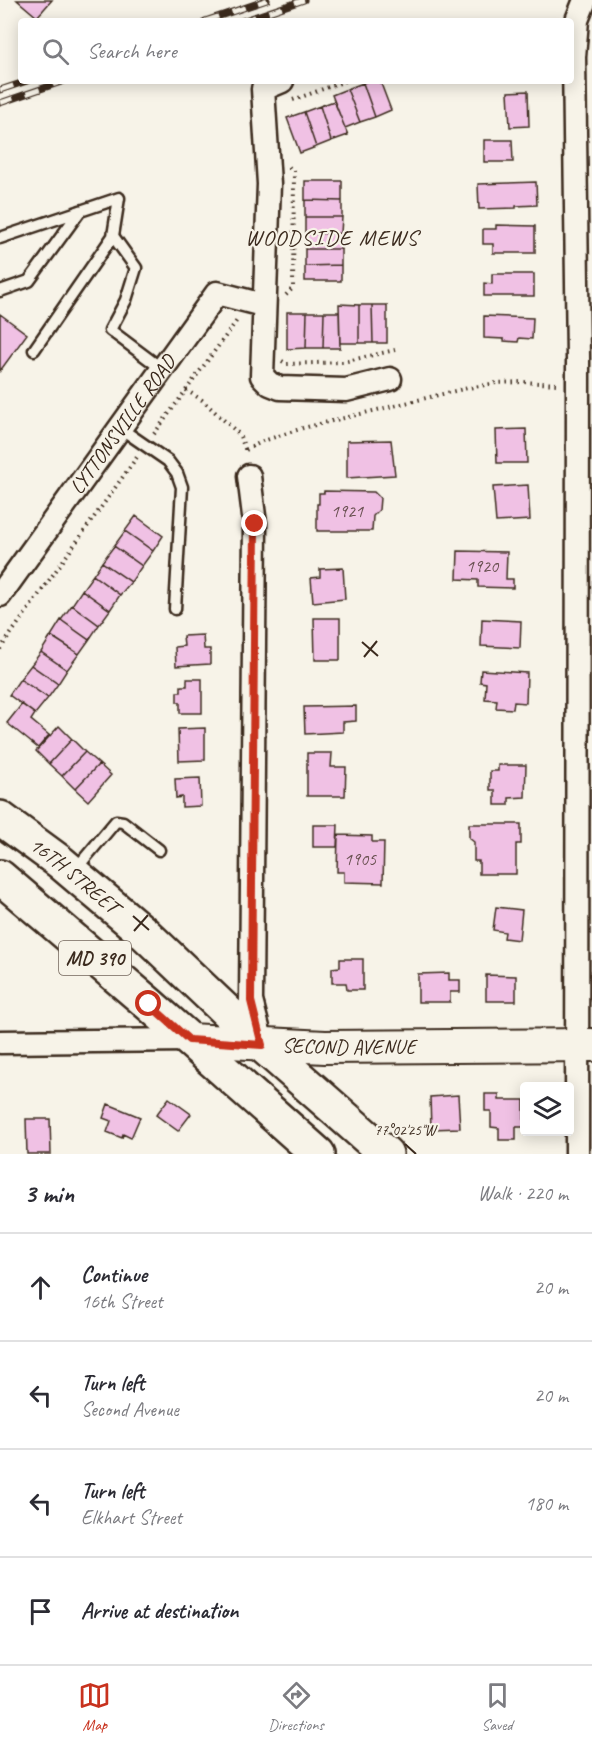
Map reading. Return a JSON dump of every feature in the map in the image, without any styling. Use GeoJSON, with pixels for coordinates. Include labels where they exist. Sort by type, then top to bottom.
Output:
{"type":"FeatureCollection","features":[{"type":"Feature","properties":{"kind":"main road","name":"16TH STREET"},"geometry":{"type":"LineString","coordinates":[[0,818],[73,873],[144,933],[262,1045],[386,1154]]}},
{"type":"Feature","properties":{"kind":"main road","name":"MD 390"},"geometry":{"type":"LineString","coordinates":[[0,877],[318,1154]]}},
{"type":"Feature","properties":{"kind":"street"},"geometry":{"type":"LineString","coordinates":[[576,1154],[585,1045],[585,357],[574,57],[577,20],[585,0]]}},
{"type":"Feature","properties":{"kind":"street"},"geometry":{"type":"LineString","coordinates":[[286,91],[263,89],[268,184],[262,376],[270,384],[280,388],[346,390],[390,379]]}},
{"type":"Feature","properties":{"kind":"street","name":"LYTTONSVILLE ROAD"},"geometry":{"type":"LineString","coordinates":[[0,595],[217,293],[263,305]]}},
{"type":"Feature","properties":{"kind":"street"},"geometry":{"type":"LineString","coordinates":[[249,476],[255,524],[251,1001],[262,1045]]}},
{"type":"Feature","properties":{"kind":"street","name":"SECOND AVENUE"},"geometry":{"type":"LineString","coordinates":[[0,1042],[189,1040],[325,1047],[585,1045]]}},
{"type":"Feature","properties":{"kind":"lane"},"geometry":{"type":"LineString","coordinates":[[0,238],[119,198],[113,236],[34,350]]}},
{"type":"Feature","properties":{"kind":"lane"},"geometry":{"type":"LineString","coordinates":[[0,291],[29,281],[81,211]]}},
{"type":"Feature","properties":{"kind":"lane"},"geometry":{"type":"LineString","coordinates":[[113,236],[136,268],[126,300],[110,330],[162,369]]}},
{"type":"Feature","properties":{"kind":"lane"},"geometry":{"type":"LineString","coordinates":[[120,428],[168,461],[177,473],[182,487],[175,609]]}},
{"type":"Feature","properties":{"kind":"lane"},"geometry":{"type":"LineString","coordinates":[[73,873],[116,821],[123,822],[159,850]]}},
{"type":"Feature","properties":{"kind":"path"},"geometry":{"type":"LineString","coordinates":[[286,91],[327,84]]}},
{"type":"Feature","properties":{"kind":"path"},"geometry":{"type":"LineString","coordinates":[[0,649],[244,310],[263,305],[275,308],[293,288],[294,171],[286,163]]}},
{"type":"Feature","properties":{"kind":"path"},"geometry":{"type":"LineString","coordinates":[[274,356],[287,364],[343,362],[395,350]]}},
{"type":"Feature","properties":{"kind":"path"},"geometry":{"type":"LineString","coordinates":[[246,450],[263,441],[303,428],[496,382],[564,385]]}},
{"type":"Feature","properties":{"kind":"path"},"geometry":{"type":"LineString","coordinates":[[186,390],[202,400],[240,434],[246,450],[249,476]]}},
{"type":"Feature","properties":{"kind":"building"},"geometry":{"type":"Polygon","coordinates":[[[17,0],[52,0],[37,17],[17,0]]]}},
{"type":"Feature","properties":{"kind":"building"},"geometry":{"type":"Polygon","coordinates":[[[363,84],[381,84],[391,110],[375,117],[363,84]]]}},
{"type":"Feature","properties":{"kind":"building"},"geometry":{"type":"Polygon","coordinates":[[[363,84],[375,117],[360,122],[347,89],[363,84]]]}},
{"type":"Feature","properties":{"kind":"building"},"geometry":{"type":"Polygon","coordinates":[[[347,89],[360,122],[345,128],[332,95],[347,89]]]}},
{"type":"Feature","properties":{"kind":"building"},"geometry":{"type":"Polygon","coordinates":[[[528,91],[529,126],[510,127],[508,92],[528,91]]]}},
{"type":"Feature","properties":{"kind":"building"},"geometry":{"type":"Polygon","coordinates":[[[334,101],[348,135],[331,141],[320,106],[334,101]]]}},
{"type":"Feature","properties":{"kind":"building"},"geometry":{"type":"Polygon","coordinates":[[[320,106],[331,141],[316,147],[304,112],[320,106]]]}},
{"type":"Feature","properties":{"kind":"building"},"geometry":{"type":"Polygon","coordinates":[[[304,112],[316,147],[300,153],[287,118],[304,112]]]}},
{"type":"Feature","properties":{"kind":"building"},"geometry":{"type":"Polygon","coordinates":[[[484,140],[512,140],[513,162],[484,162],[484,140]]]}},
{"type":"Feature","properties":{"kind":"building"},"geometry":{"type":"Polygon","coordinates":[[[305,181],[342,181],[342,201],[305,200],[305,181]]]}},
{"type":"Feature","properties":{"kind":"building"},"geometry":{"type":"Polygon","coordinates":[[[536,182],[537,205],[479,209],[478,184],[536,182]]]}},
{"type":"Feature","properties":{"kind":"building"},"geometry":{"type":"Polygon","coordinates":[[[305,200],[342,201],[342,217],[305,217],[305,200]]]}},
{"type":"Feature","properties":{"kind":"building"},"geometry":{"type":"Polygon","coordinates":[[[305,217],[342,217],[341,233],[305,234],[305,217]]]}},
{"type":"Feature","properties":{"kind":"building"},"geometry":{"type":"Polygon","coordinates":[[[496,225],[535,226],[535,253],[493,253],[493,244],[483,244],[483,229],[496,229],[496,225]]]}},
{"type":"Feature","properties":{"kind":"building"},"geometry":{"type":"Polygon","coordinates":[[[341,233],[341,249],[305,249],[305,234],[341,233]]]}},
{"type":"Feature","properties":{"kind":"building"},"geometry":{"type":"Polygon","coordinates":[[[305,249],[341,249],[341,265],[305,266],[305,249]]]}},
{"type":"Feature","properties":{"kind":"building"},"geometry":{"type":"Polygon","coordinates":[[[341,265],[341,281],[305,281],[305,266],[341,265]]]}},
{"type":"Feature","properties":{"kind":"building"},"geometry":{"type":"Polygon","coordinates":[[[492,274],[534,274],[534,296],[484,296],[484,283],[492,284],[492,274]]]}},
{"type":"Feature","properties":{"kind":"building"},"geometry":{"type":"Polygon","coordinates":[[[339,304],[359,305],[359,343],[340,343],[339,304]]]}},
{"type":"Feature","properties":{"kind":"building"},"geometry":{"type":"Polygon","coordinates":[[[359,305],[372,305],[373,343],[359,343],[359,305]]]}},
{"type":"Feature","properties":{"kind":"building"},"geometry":{"type":"Polygon","coordinates":[[[372,305],[387,305],[387,343],[373,343],[372,305]]]}},
{"type":"Feature","properties":{"kind":"building"},"geometry":{"type":"Polygon","coordinates":[[[287,312],[307,312],[306,348],[287,349],[287,312]]]}},
{"type":"Feature","properties":{"kind":"building"},"geometry":{"type":"Polygon","coordinates":[[[307,312],[324,312],[323,348],[306,348],[307,312]]]}},
{"type":"Feature","properties":{"kind":"building"},"geometry":{"type":"Polygon","coordinates":[[[324,312],[339,312],[340,348],[323,348],[324,312]]]}},
{"type":"Feature","properties":{"kind":"building"},"geometry":{"type":"Polygon","coordinates":[[[0,314],[27,334],[0,371],[0,314]]]}},
{"type":"Feature","properties":{"kind":"building"},"geometry":{"type":"Polygon","coordinates":[[[484,316],[533,318],[532,339],[519,338],[518,342],[484,338],[484,316]]]}},
{"type":"Feature","properties":{"kind":"building"},"geometry":{"type":"Polygon","coordinates":[[[526,429],[527,463],[497,463],[496,430],[526,429]]]}},
{"type":"Feature","properties":{"kind":"building"},"geometry":{"type":"Polygon","coordinates":[[[391,440],[395,475],[347,478],[347,441],[391,440]]]}},
{"type":"Feature","properties":{"kind":"building"},"geometry":{"type":"Polygon","coordinates":[[[528,485],[530,520],[496,522],[493,487],[528,485]]]}},
{"type":"Feature","properties":{"kind":"building"},"geometry":{"type":"Polygon","coordinates":[[[324,491],[374,492],[380,498],[379,510],[373,516],[372,531],[317,531],[317,504],[319,504],[319,493],[324,493],[324,491]]]}},
{"type":"Feature","properties":{"kind":"building"},"geometry":{"type":"Polygon","coordinates":[[[136,516],[163,536],[153,551],[125,531],[136,516]]]}},
{"type":"Feature","properties":{"kind":"building"},"geometry":{"type":"Polygon","coordinates":[[[125,531],[153,551],[142,566],[114,546],[125,531]]]}},
{"type":"Feature","properties":{"kind":"building"},"geometry":{"type":"Polygon","coordinates":[[[114,546],[142,566],[131,582],[102,562],[114,546]]]}},
{"type":"Feature","properties":{"kind":"building"},"geometry":{"type":"Polygon","coordinates":[[[458,551],[507,552],[506,579],[513,579],[513,588],[478,587],[478,580],[457,579],[458,551]]]}},
{"type":"Feature","properties":{"kind":"building"},"geometry":{"type":"Polygon","coordinates":[[[102,562],[131,582],[120,595],[93,575],[102,562]]]}},
{"type":"Feature","properties":{"kind":"building"},"geometry":{"type":"Polygon","coordinates":[[[343,568],[345,599],[313,602],[311,578],[320,577],[320,569],[343,568]]]}},
{"type":"Feature","properties":{"kind":"building"},"geometry":{"type":"Polygon","coordinates":[[[93,575],[120,595],[110,610],[82,590],[93,575]]]}},
{"type":"Feature","properties":{"kind":"building"},"geometry":{"type":"Polygon","coordinates":[[[82,590],[110,610],[99,625],[72,605],[82,590]]]}},
{"type":"Feature","properties":{"kind":"building"},"geometry":{"type":"Polygon","coordinates":[[[72,605],[99,625],[89,640],[61,620],[72,605]]]}},
{"type":"Feature","properties":{"kind":"building"},"geometry":{"type":"Polygon","coordinates":[[[314,618],[340,618],[340,660],[315,660],[314,618]]]}},
{"type":"Feature","properties":{"kind":"building"},"geometry":{"type":"Polygon","coordinates":[[[482,619],[521,621],[520,648],[481,646],[482,619]]]}},
{"type":"Feature","properties":{"kind":"building"},"geometry":{"type":"Polygon","coordinates":[[[61,620],[89,640],[79,654],[51,636],[61,620]]]}},
{"type":"Feature","properties":{"kind":"building"},"geometry":{"type":"Polygon","coordinates":[[[203,635],[204,649],[210,649],[210,664],[176,666],[175,647],[184,646],[183,636],[203,635]]]}},
{"type":"Feature","properties":{"kind":"building"},"geometry":{"type":"Polygon","coordinates":[[[51,636],[79,654],[67,670],[41,652],[51,636]]]}},
{"type":"Feature","properties":{"kind":"building"},"geometry":{"type":"Polygon","coordinates":[[[41,652],[67,670],[58,684],[31,665],[41,652]]]}},
{"type":"Feature","properties":{"kind":"building"},"geometry":{"type":"Polygon","coordinates":[[[31,665],[58,684],[48,698],[20,679],[31,665]]]}},
{"type":"Feature","properties":{"kind":"building"},"geometry":{"type":"Polygon","coordinates":[[[481,670],[527,673],[526,703],[514,702],[513,709],[496,708],[497,700],[485,699],[486,683],[480,682],[481,670]]]}},
{"type":"Feature","properties":{"kind":"building"},"geometry":{"type":"Polygon","coordinates":[[[20,679],[48,698],[35,714],[9,695],[20,679]]]}},
{"type":"Feature","properties":{"kind":"building"},"geometry":{"type":"Polygon","coordinates":[[[187,679],[202,679],[202,713],[180,713],[177,692],[181,692],[181,686],[187,686],[187,679]]]}},
{"type":"Feature","properties":{"kind":"building"},"geometry":{"type":"Polygon","coordinates":[[[22,704],[35,714],[31,720],[49,735],[38,748],[7,723],[22,704]]]}},
{"type":"Feature","properties":{"kind":"building"},"geometry":{"type":"Polygon","coordinates":[[[356,706],[356,721],[343,722],[343,732],[305,734],[304,707],[356,706]]]}},
{"type":"Feature","properties":{"kind":"building"},"geometry":{"type":"Polygon","coordinates":[[[59,726],[72,739],[49,764],[36,751],[59,726]]]}},
{"type":"Feature","properties":{"kind":"building"},"geometry":{"type":"Polygon","coordinates":[[[205,728],[205,760],[179,761],[178,729],[205,728]]]}},
{"type":"Feature","properties":{"kind":"building"},"geometry":{"type":"Polygon","coordinates":[[[72,739],[85,752],[62,776],[49,764],[72,739]]]}},
{"type":"Feature","properties":{"kind":"building"},"geometry":{"type":"Polygon","coordinates":[[[85,752],[99,764],[75,789],[62,776],[85,752]]]}},
{"type":"Feature","properties":{"kind":"building"},"geometry":{"type":"Polygon","coordinates":[[[307,753],[332,753],[331,767],[346,767],[345,796],[307,796],[307,753]]]}},
{"type":"Feature","properties":{"kind":"building"},"geometry":{"type":"Polygon","coordinates":[[[99,764],[111,775],[88,801],[75,789],[99,764]]]}},
{"type":"Feature","properties":{"kind":"building"},"geometry":{"type":"Polygon","coordinates":[[[498,765],[526,765],[525,797],[509,798],[509,805],[495,805],[495,790],[490,790],[490,771],[498,771],[498,765]]]}},
{"type":"Feature","properties":{"kind":"building"},"geometry":{"type":"Polygon","coordinates":[[[200,778],[201,806],[182,807],[182,797],[176,798],[175,779],[200,778]]]}},
{"type":"Feature","properties":{"kind":"building"},"geometry":{"type":"Polygon","coordinates":[[[469,824],[521,824],[521,844],[516,844],[516,874],[479,874],[479,861],[474,861],[474,842],[469,838],[469,824]]]}},
{"type":"Feature","properties":{"kind":"building"},"geometry":{"type":"Polygon","coordinates":[[[313,825],[338,825],[337,847],[313,847],[313,825]]]}},
{"type":"Feature","properties":{"kind":"building"},"geometry":{"type":"Polygon","coordinates":[[[338,835],[372,836],[372,842],[384,842],[383,883],[344,882],[344,872],[337,872],[338,835]]]}},
{"type":"Feature","properties":{"kind":"building"},"geometry":{"type":"Polygon","coordinates":[[[496,907],[522,910],[519,940],[504,938],[505,932],[493,930],[496,907]]]}},
{"type":"Feature","properties":{"kind":"building"},"geometry":{"type":"Polygon","coordinates":[[[340,959],[363,959],[363,990],[347,990],[346,983],[332,983],[332,968],[340,967],[340,959]]]}},
{"type":"Feature","properties":{"kind":"building"},"geometry":{"type":"Polygon","coordinates":[[[449,973],[449,980],[460,980],[460,992],[450,992],[450,1002],[418,1002],[418,974],[449,973]]]}},
{"type":"Feature","properties":{"kind":"building"},"geometry":{"type":"Polygon","coordinates":[[[486,975],[516,976],[516,1001],[486,1001],[486,975]]]}},
{"type":"Feature","properties":{"kind":"building"},"geometry":{"type":"Polygon","coordinates":[[[485,1094],[499,1094],[499,1100],[520,1100],[520,1127],[516,1127],[516,1140],[499,1140],[499,1128],[491,1127],[491,1111],[485,1111],[485,1094]]]}},
{"type":"Feature","properties":{"kind":"building"},"geometry":{"type":"Polygon","coordinates":[[[458,1095],[460,1128],[431,1129],[430,1097],[458,1095]]]}},
{"type":"Feature","properties":{"kind":"building"},"geometry":{"type":"Polygon","coordinates":[[[169,1098],[191,1114],[178,1131],[156,1115],[169,1098]]]}},
{"type":"Feature","properties":{"kind":"building"},"geometry":{"type":"Polygon","coordinates":[[[108,1104],[140,1117],[131,1138],[123,1134],[122,1138],[107,1132],[111,1121],[103,1118],[108,1104]]]}},
{"type":"Feature","properties":{"kind":"building"},"geometry":{"type":"Polygon","coordinates":[[[26,1119],[50,1119],[51,1154],[27,1154],[26,1119]]]}},
{"type":"Feature","properties":{"kind":"railway"},"geometry":{"type":"LineString","coordinates":[[214,18],[267,0]]}},
{"type":"Feature","properties":{"kind":"railway"},"geometry":{"type":"LineString","coordinates":[[251,18],[304,0]]}},
{"type":"Feature","properties":{"kind":"railway"},"geometry":{"type":"LineString","coordinates":[[0,90],[18,84]]}},
{"type":"Feature","properties":{"kind":"railway"},"geometry":{"type":"LineString","coordinates":[[0,103],[55,84]]}},
{"type":"Feature","properties":{"kind":"district","name":"WOODSIDE MEWS"},"geometry":{"type":"Point","coordinates":[332,237]}},
{"type":"Feature","properties":{"kind":"route"},"geometry":{"type":"LineString","coordinates":[[149,1004],[189,1040],[262,1045],[251,1001],[255,524]]}}]}
